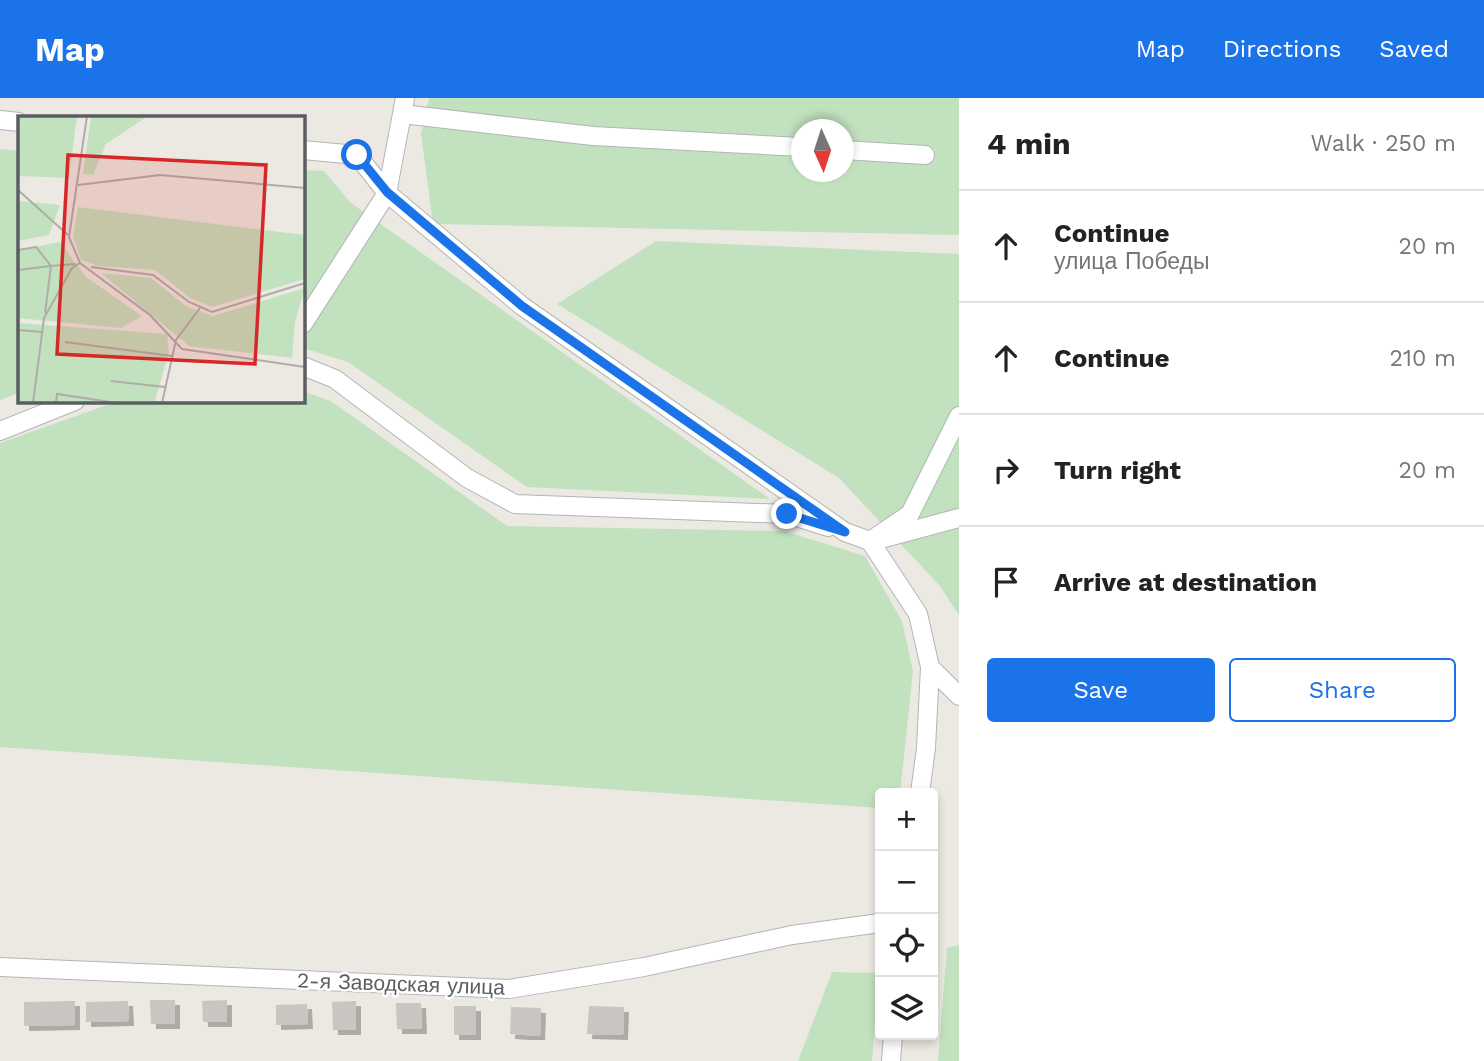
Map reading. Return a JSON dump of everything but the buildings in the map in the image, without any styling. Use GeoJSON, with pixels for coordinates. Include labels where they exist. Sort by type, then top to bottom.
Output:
{"type":"FeatureCollection","features":[{"type":"Feature","properties":{"kind":"street"},"geometry":{"type":"LineString","coordinates":[[304,322],[387,192],[404,106],[593,136],[791,146]]}},
{"type":"Feature","properties":{"kind":"street"},"geometry":{"type":"LineString","coordinates":[[0,120],[18,122]]}},
{"type":"Feature","properties":{"kind":"street"},"geometry":{"type":"LineString","coordinates":[[304,150],[357,155],[387,192],[522,306],[845,532]]}},
{"type":"Feature","properties":{"kind":"street"},"geometry":{"type":"LineString","coordinates":[[854,151],[925,155]]}},
{"type":"Feature","properties":{"kind":"street"},"geometry":{"type":"LineString","coordinates":[[304,366],[335,379],[467,478],[516,504],[787,514],[870,541],[959,518]]}},
{"type":"Feature","properties":{"kind":"street"},"geometry":{"type":"LineString","coordinates":[[0,431],[72,402]]}},
{"type":"Feature","properties":{"kind":"street"},"geometry":{"type":"LineString","coordinates":[[870,541],[910,514],[959,416]]}},
{"type":"Feature","properties":{"kind":"street"},"geometry":{"type":"LineString","coordinates":[[870,541],[918,614],[930,667],[926,748],[920,788]]}},
{"type":"Feature","properties":{"kind":"street"},"geometry":{"type":"LineString","coordinates":[[930,667],[959,696]]}},
{"type":"Feature","properties":{"kind":"street","name":"2-я Заводская улица"},"geometry":{"type":"LineString","coordinates":[[0,967],[509,989],[644,967],[792,935],[875,924]]}},
{"type":"Feature","properties":{"kind":"street"},"geometry":{"type":"LineString","coordinates":[[891,1061],[893,1040]]}},
{"type":"Feature","properties":{"kind":"green space"},"geometry":{"type":"Polygon","coordinates":[[[429,98],[959,98],[959,235],[433,224],[421,134],[429,98]]]}},
{"type":"Feature","properties":{"kind":"green space"},"geometry":{"type":"Polygon","coordinates":[[[0,149],[18,151],[18,393],[0,400],[0,149]]]}},
{"type":"Feature","properties":{"kind":"green space"},"geometry":{"type":"Polygon","coordinates":[[[304,170],[324,171],[351,203],[770,499],[527,487],[348,362],[304,348],[304,170]]]}},
{"type":"Feature","properties":{"kind":"green space"},"geometry":{"type":"Polygon","coordinates":[[[656,241],[959,254],[959,615],[939,585],[839,478],[557,304],[656,241]]]}},
{"type":"Feature","properties":{"kind":"green space"},"geometry":{"type":"Polygon","coordinates":[[[304,391],[331,401],[507,526],[784,531],[865,556],[902,621],[913,671],[901,788],[875,788],[875,808],[0,747],[0,443],[115,402],[304,402],[304,391]]]}},
{"type":"Feature","properties":{"kind":"green space"},"geometry":{"type":"Polygon","coordinates":[[[959,945],[959,1061],[938,1061],[947,948],[959,945]]]}},
{"type":"Feature","properties":{"kind":"green space"},"geometry":{"type":"Polygon","coordinates":[[[832,972],[875,973],[872,1061],[798,1061],[832,972]]]}},
{"type":"Feature","properties":{"kind":"route"},"geometry":{"type":"LineString","coordinates":[[357,155],[387,192],[522,306],[845,532],[787,514]]}}]}
